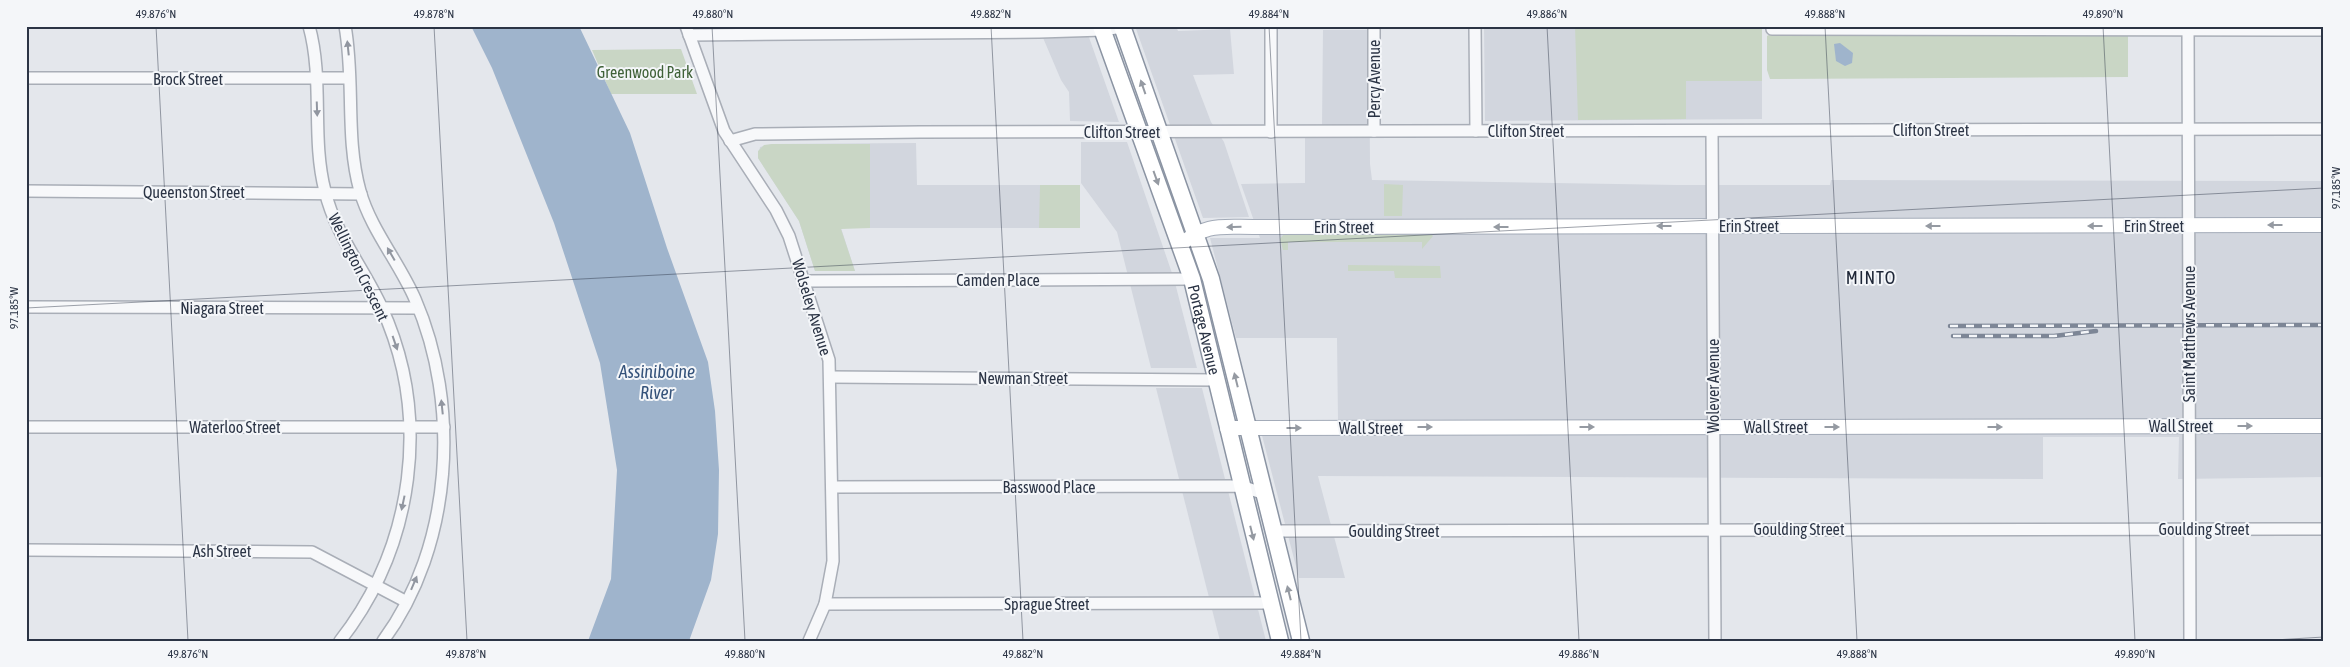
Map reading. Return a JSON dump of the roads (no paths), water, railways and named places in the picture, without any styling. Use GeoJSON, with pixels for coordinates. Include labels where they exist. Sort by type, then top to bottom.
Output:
{"type":"FeatureCollection","features":[{"type":"Feature","properties":{"kind":"highway","name":"Portage Avenue"},"geometry":{"type":"LineString","coordinates":[[1122,27],[1211,279],[1301,641]]}},
{"type":"Feature","properties":{"kind":"highway","name":"Portage Avenue"},"geometry":{"type":"LineString","coordinates":[[1102,28],[1192,279],[1215,380],[1280,641]]}},
{"type":"Feature","properties":{"kind":"main road","name":"Erin Street"},"geometry":{"type":"LineString","coordinates":[[1194,233],[1206,228],[1253,227],[2324,225]]}},
{"type":"Feature","properties":{"kind":"main road"},"geometry":{"type":"LineString","coordinates":[[1180,246],[1194,233]]}},
{"type":"Feature","properties":{"kind":"main road","name":"Wall Street"},"geometry":{"type":"LineString","coordinates":[[1227,428],[2324,426]]}},
{"type":"Feature","properties":{"kind":"street","name":"Wellington Crescent"},"geometry":{"type":"LineString","coordinates":[[309,26],[315,54],[318,141],[325,192],[338,228],[382,309],[402,369],[411,428],[409,478],[398,526],[376,585],[356,620],[340,641]]}},
{"type":"Feature","properties":{"kind":"street","name":"Wellington Crescent"},"geometry":{"type":"LineString","coordinates":[[345,26],[350,78],[352,153],[361,194],[368,213],[404,278],[418,308],[437,368],[444,427],[444,459],[433,532],[405,601],[383,641]]}},
{"type":"Feature","properties":{"kind":"street"},"geometry":{"type":"LineString","coordinates":[[1271,26],[1271,132]]}},
{"type":"Feature","properties":{"kind":"street","name":"Percy Avenue"},"geometry":{"type":"LineString","coordinates":[[1374,26],[1374,132]]}},
{"type":"Feature","properties":{"kind":"street"},"geometry":{"type":"LineString","coordinates":[[1475,26],[1476,131]]}},
{"type":"Feature","properties":{"kind":"street"},"geometry":{"type":"LineString","coordinates":[[1772,26],[1772,29],[2188,28],[2324,30]]}},
{"type":"Feature","properties":{"kind":"street"},"geometry":{"type":"LineString","coordinates":[[688,31],[1122,27]]}},
{"type":"Feature","properties":{"kind":"street","name":"Saint Matthews Avenue"},"geometry":{"type":"LineString","coordinates":[[2188,28],[2190,641]]}},
{"type":"Feature","properties":{"kind":"street","name":"Wolseley Avenue"},"geometry":{"type":"LineString","coordinates":[[688,31],[724,131],[785,227],[827,350],[830,377],[833,561],[825,604],[809,641]]}},
{"type":"Feature","properties":{"kind":"street","name":"Brock Street"},"geometry":{"type":"LineString","coordinates":[[26,78],[350,78]]}},
{"type":"Feature","properties":{"kind":"street","name":"Clifton Street"},"geometry":{"type":"LineString","coordinates":[[730,141],[755,134],[2324,129]]}},
{"type":"Feature","properties":{"kind":"street","name":"Wolever Avenue"},"geometry":{"type":"LineString","coordinates":[[1712,131],[1714,641]]}},
{"type":"Feature","properties":{"kind":"street","name":"Queenston Street"},"geometry":{"type":"LineString","coordinates":[[26,191],[325,192],[361,194]]}},
{"type":"Feature","properties":{"kind":"street","name":"Camden Place"},"geometry":{"type":"LineString","coordinates":[[805,281],[1192,279]]}},
{"type":"Feature","properties":{"kind":"street","name":"Niagara Street"},"geometry":{"type":"LineString","coordinates":[[26,307],[418,308]]}},
{"type":"Feature","properties":{"kind":"street","name":"Newman Street"},"geometry":{"type":"LineString","coordinates":[[830,377],[1215,380]]}},
{"type":"Feature","properties":{"kind":"street","name":"Waterloo Street"},"geometry":{"type":"LineString","coordinates":[[26,427],[444,427]]}},
{"type":"Feature","properties":{"kind":"street","name":"Basswood Place"},"geometry":{"type":"LineString","coordinates":[[832,487],[1241,486],[1265,494]]}},
{"type":"Feature","properties":{"kind":"street","name":"Goulding Street"},"geometry":{"type":"LineString","coordinates":[[1274,531],[2324,529]]}},
{"type":"Feature","properties":{"kind":"street","name":"Ash Street"},"geometry":{"type":"LineString","coordinates":[[26,550],[312,552],[405,601]]}},
{"type":"Feature","properties":{"kind":"street","name":"Sprague Street"},"geometry":{"type":"LineString","coordinates":[[825,604],[1270,603]]}},
{"type":"Feature","properties":{"kind":"water","name":"Assiniboine River"},"geometry":{"type":"Polygon","coordinates":[[[471,26],[579,26],[630,133],[667,248],[708,362],[715,411],[719,470],[718,534],[711,580],[689,641],[588,641],[611,579],[617,470],[600,363],[554,223],[492,68],[471,26]]]}},
{"type":"Feature","properties":{"kind":"water"},"geometry":{"type":"Polygon","coordinates":[[[1840,43],[1853,53],[1852,63],[1845,66],[1836,61],[1834,44],[1840,43]]]}},
{"type":"Feature","properties":{"kind":"railway"},"geometry":{"type":"LineString","coordinates":[[1950,326],[2324,325]]}},
{"type":"Feature","properties":{"kind":"railway"},"geometry":{"type":"LineString","coordinates":[[1953,336],[2054,336],[2096,331]]}},
{"type":"Feature","properties":{"kind":"district","name":"MINTO"},"geometry":{"type":"Point","coordinates":[1871,277]}},
{"type":"Feature","properties":{"kind":"park label","name":"Greenwood Park"},"geometry":{"type":"Point","coordinates":[645,72]}}]}
